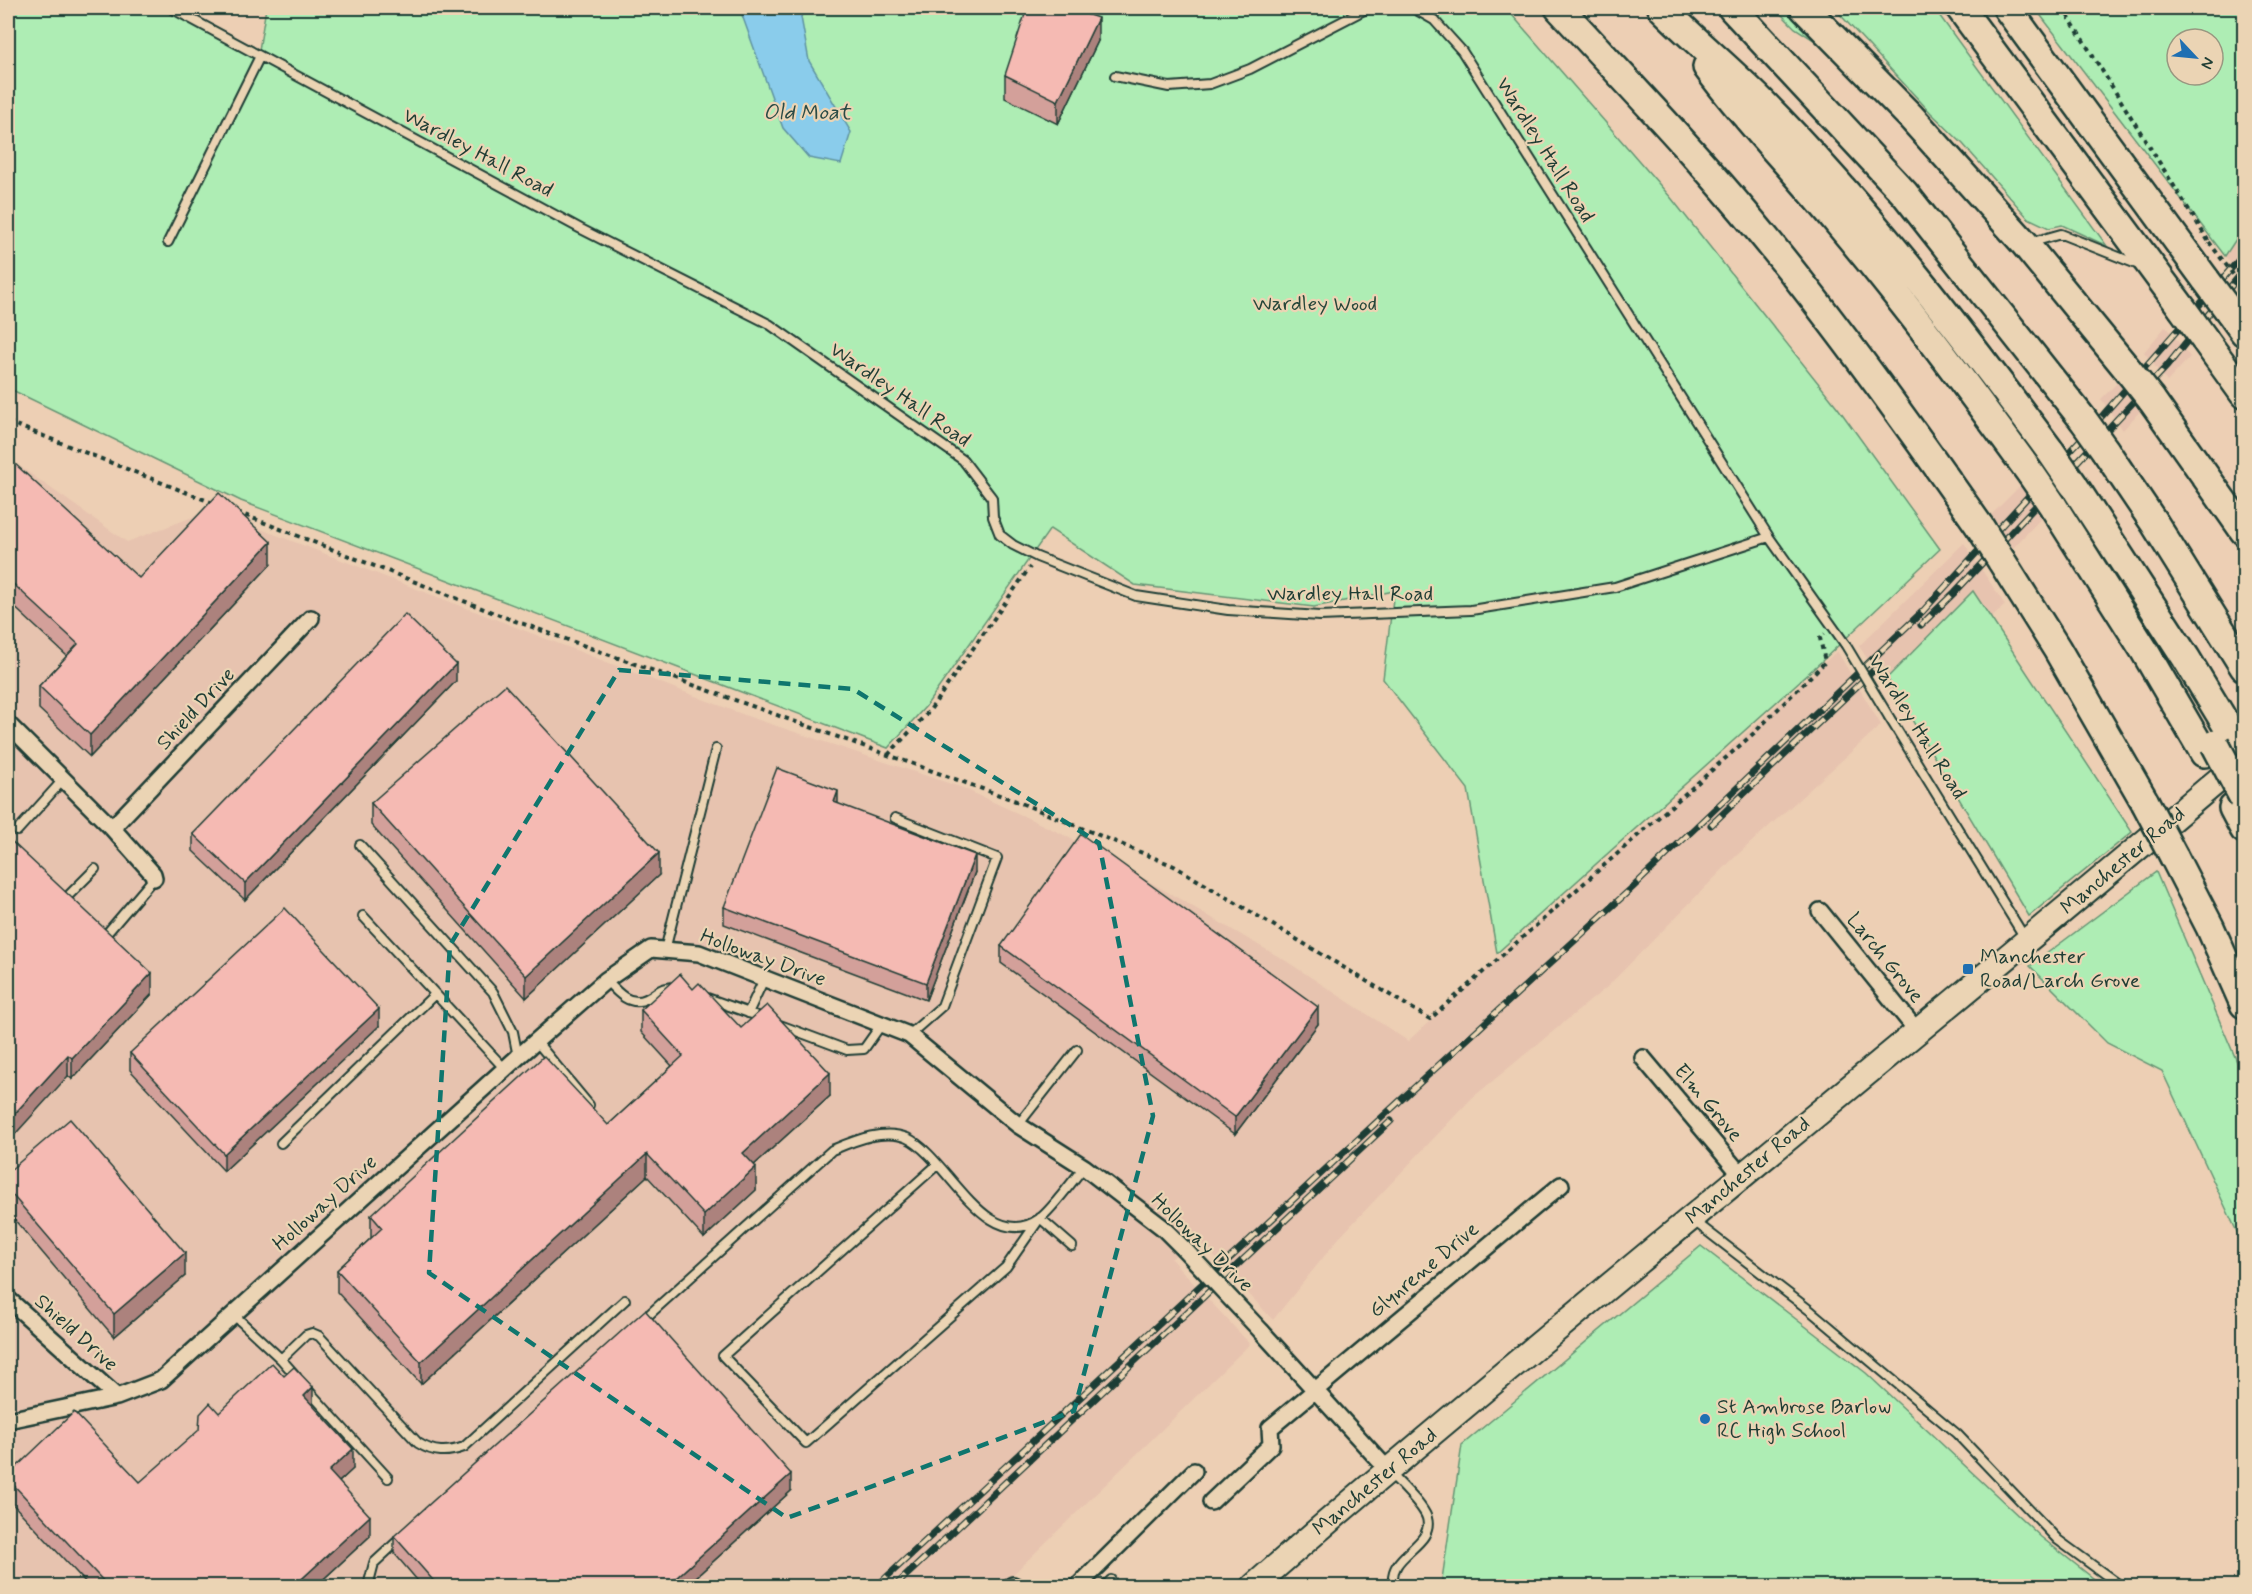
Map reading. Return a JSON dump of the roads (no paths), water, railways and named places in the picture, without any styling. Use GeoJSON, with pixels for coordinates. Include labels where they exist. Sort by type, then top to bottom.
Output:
{"type":"FeatureCollection","features":[{"type":"Feature","properties":{"kind":"highway"},"geometry":{"type":"LineString","coordinates":[[1559,8],[1680,140],[1770,244],[1914,432],[1980,527],[2057,649],[2145,802],[2210,927],[2244,1004]]}},
{"type":"Feature","properties":{"kind":"highway"},"geometry":{"type":"LineString","coordinates":[[1732,8],[1905,194],[2082,418],[2155,524],[2243,663]]}},
{"type":"Feature","properties":{"kind":"highway"},"geometry":{"type":"LineString","coordinates":[[1804,8],[1911,117],[2025,244],[2151,399],[2244,531]]}},
{"type":"Feature","properties":{"kind":"highway"},"geometry":{"type":"LineString","coordinates":[[1960,8],[2244,394]]}},
{"type":"Feature","properties":{"kind":"highway"},"geometry":{"type":"LineString","coordinates":[[2007,8],[2237,321]]}},
{"type":"Feature","properties":{"kind":"highway"},"geometry":{"type":"LineString","coordinates":[[1664,10],[1762,102],[1850,198],[1929,293],[2051,452],[2142,590],[2171,668],[2217,743],[2242,809]]}},
{"type":"Feature","properties":{"kind":"highway"},"geometry":{"type":"LineString","coordinates":[[1664,10],[1730,99],[1804,182],[1881,274],[1954,368],[2053,506],[2144,650],[2217,743],[2244,756]]}},
{"type":"Feature","properties":{"kind":"main road","name":"Manchester Road"},"geometry":{"type":"LineString","coordinates":[[1254,1587],[1388,1470],[1741,1175],[2028,942],[2244,756]]}},
{"type":"Feature","properties":{"kind":"street","name":"Shield Drive"},"geometry":{"type":"LineString","coordinates":[[112,828],[311,618]]}},
{"type":"Feature","properties":{"kind":"street"},"geometry":{"type":"LineString","coordinates":[[8,724],[112,828],[153,874],[154,878]]}},
{"type":"Feature","properties":{"kind":"street","name":"Larch Grove"},"geometry":{"type":"LineString","coordinates":[[1820,911],[1917,1031]]}},
{"type":"Feature","properties":{"kind":"street","name":"Holloway Drive"},"geometry":{"type":"LineString","coordinates":[[8,1420],[117,1398],[161,1380],[536,1041],[606,980],[651,949],[699,953],[909,1035],[1018,1125],[1084,1167],[1162,1227],[1315,1388],[1388,1470]]}},
{"type":"Feature","properties":{"kind":"street","name":"Elm Grove"},"geometry":{"type":"LineString","coordinates":[[1643,1058],[1741,1175]]}},
{"type":"Feature","properties":{"kind":"street","name":"Glynrene Drive"},"geometry":{"type":"LineString","coordinates":[[1211,1503],[1270,1445],[1270,1428],[1315,1388],[1561,1185]]}},
{"type":"Feature","properties":{"kind":"street","name":"Shield Drive"},"geometry":{"type":"LineString","coordinates":[[8,1299],[117,1398]]}},
{"type":"Feature","properties":{"kind":"street"},"geometry":{"type":"LineString","coordinates":[[1078,1587],[1194,1471]]}},
{"type":"Feature","properties":{"kind":"lane","name":"Wardley Hall Road"},"geometry":{"type":"LineString","coordinates":[[171,8],[581,229],[769,324],[963,460],[992,498],[993,517],[1000,535],[1013,545],[1037,557],[1136,596],[1228,610],[1320,616],[1471,610],[1615,587],[1769,537]]}},
{"type":"Feature","properties":{"kind":"lane"},"geometry":{"type":"LineString","coordinates":[[1115,76],[1169,87],[1210,84],[1250,69],[1368,8]]}},
{"type":"Feature","properties":{"kind":"lane","name":"Wardley Hall Road"},"geometry":{"type":"LineString","coordinates":[[1413,8],[1434,20],[1462,51],[1769,537],[1834,626],[2028,942]]}},
{"type":"Feature","properties":{"kind":"lane"},"geometry":{"type":"LineString","coordinates":[[168,242],[260,56]]}},
{"type":"Feature","properties":{"kind":"lane"},"geometry":{"type":"LineString","coordinates":[[2025,244],[2061,234],[2155,271]]}},
{"type":"Feature","properties":{"kind":"lane"},"geometry":{"type":"LineString","coordinates":[[665,950],[716,749]]}},
{"type":"Feature","properties":{"kind":"lane"},"geometry":{"type":"LineString","coordinates":[[17,831],[63,780]]}},
{"type":"Feature","properties":{"kind":"lane"},"geometry":{"type":"LineString","coordinates":[[895,818],[998,858],[942,1006],[909,1035]]}},
{"type":"Feature","properties":{"kind":"lane"},"geometry":{"type":"LineString","coordinates":[[360,845],[493,992],[513,1032],[518,1057]]}},
{"type":"Feature","properties":{"kind":"lane"},"geometry":{"type":"LineString","coordinates":[[77,911],[66,899],[95,869]]}},
{"type":"Feature","properties":{"kind":"lane"},"geometry":{"type":"LineString","coordinates":[[91,925],[101,934],[106,934],[154,878]]}},
{"type":"Feature","properties":{"kind":"lane"},"geometry":{"type":"LineString","coordinates":[[363,916],[505,1069]]}},
{"type":"Feature","properties":{"kind":"lane"},"geometry":{"type":"LineString","coordinates":[[748,1013],[764,979]]}},
{"type":"Feature","properties":{"kind":"lane"},"geometry":{"type":"LineString","coordinates":[[606,980],[619,995],[638,1001],[646,999],[661,988],[675,987],[684,990]]}},
{"type":"Feature","properties":{"kind":"lane"},"geometry":{"type":"LineString","coordinates":[[281,1143],[435,994]]}},
{"type":"Feature","properties":{"kind":"lane"},"geometry":{"type":"LineString","coordinates":[[703,996],[847,1050],[864,1048],[882,1025]]}},
{"type":"Feature","properties":{"kind":"lane"},"geometry":{"type":"LineString","coordinates":[[536,1041],[597,1114]]}},
{"type":"Feature","properties":{"kind":"lane"},"geometry":{"type":"LineString","coordinates":[[1018,1125],[1077,1050]]}},
{"type":"Feature","properties":{"kind":"lane"},"geometry":{"type":"LineString","coordinates":[[638,1324],[832,1150],[867,1138],[884,1135],[905,1138],[919,1146],[987,1216],[1002,1224],[1022,1227],[1041,1218]]}},
{"type":"Feature","properties":{"kind":"lane"},"geometry":{"type":"LineString","coordinates":[[937,1165],[723,1356],[807,1443],[1006,1267],[1041,1218],[1084,1167]]}},
{"type":"Feature","properties":{"kind":"lane"},"geometry":{"type":"LineString","coordinates":[[1041,1218],[1072,1246]]}},
{"type":"Feature","properties":{"kind":"lane"},"geometry":{"type":"LineString","coordinates":[[1691,1218],[1812,1312],[1957,1434],[2058,1540],[2121,1587]]}},
{"type":"Feature","properties":{"kind":"lane"},"geometry":{"type":"LineString","coordinates":[[281,1359],[306,1335],[312,1333],[319,1336],[418,1443],[427,1449],[451,1452],[464,1447],[625,1300]]}},
{"type":"Feature","properties":{"kind":"lane"},"geometry":{"type":"LineString","coordinates":[[234,1315],[281,1359],[388,1478]]}},
{"type":"Feature","properties":{"kind":"lane"},"geometry":{"type":"LineString","coordinates":[[1388,1470],[1422,1508],[1427,1518],[1424,1537],[1395,1567],[1392,1575],[1394,1587]]}},
{"type":"Feature","properties":{"kind":"lane"},"geometry":{"type":"LineString","coordinates":[[368,1587],[374,1563],[409,1531]]}},
{"type":"Feature","properties":{"kind":"water","name":"Old Moat"},"geometry":{"type":"Polygon","coordinates":[[[743,8],[804,8],[801,17],[809,61],[851,132],[841,164],[809,158],[783,128],[742,15],[743,8]]]}},
{"type":"Feature","properties":{"kind":"railway"},"geometry":{"type":"LineString","coordinates":[[877,1586],[1633,887],[1923,611],[2103,415],[2244,254]]}},
{"type":"Feature","properties":{"kind":"railway"},"geometry":{"type":"LineString","coordinates":[[1921,625],[1955,592],[2167,366],[2244,270]]}},
{"type":"Feature","properties":{"kind":"railway"},"geometry":{"type":"LineString","coordinates":[[1711,825],[1876,668]]}},
{"type":"Feature","properties":{"kind":"railway"},"geometry":{"type":"LineString","coordinates":[[895,1586],[1391,1121]]}},
{"type":"Feature","properties":{"kind":"place","name":"Manchester Road/Larch Grove"},"geometry":{"type":"Point","coordinates":[1968,969]}},
{"type":"Feature","properties":{"kind":"place","name":"St Ambrose Barlow RC High School"},"geometry":{"type":"Point","coordinates":[1705,1419]}},
{"type":"Feature","properties":{"kind":"park label","name":"Wardley Wood"},"geometry":{"type":"Point","coordinates":[1315,304]}}]}
